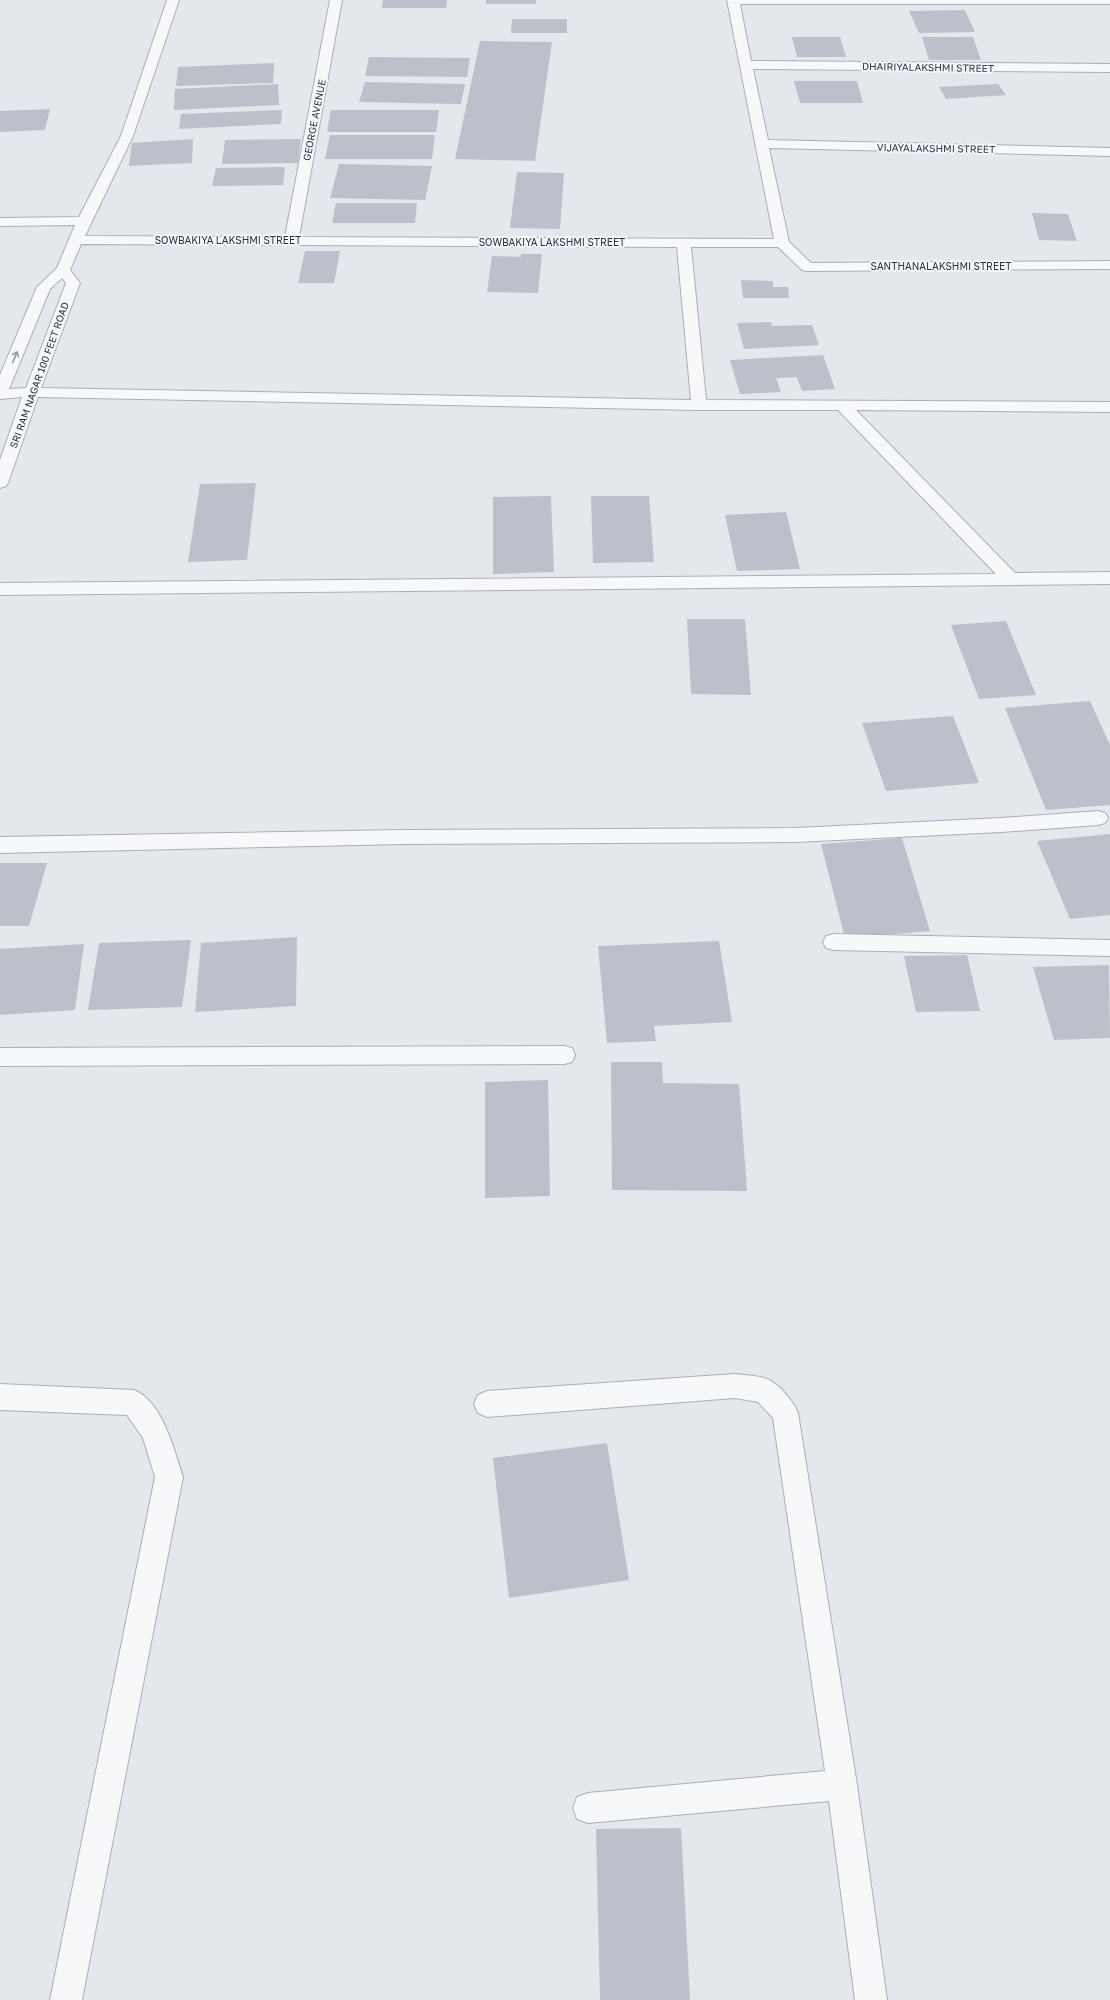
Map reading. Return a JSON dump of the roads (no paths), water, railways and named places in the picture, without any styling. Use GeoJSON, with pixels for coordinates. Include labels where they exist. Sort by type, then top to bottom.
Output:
{"type":"FeatureCollection","features":[{"type":"Feature","properties":{"kind":"street"},"geometry":{"type":"LineString","coordinates":[[173,0],[127,136],[84,221],[63,270],[44,287],[0,394],[32,392],[699,405],[1110,407]]}},
{"type":"Feature","properties":{"kind":"street","name":"GEORGE AVENUE"},"geometry":{"type":"LineString","coordinates":[[291,240],[336,0]]}},
{"type":"Feature","properties":{"kind":"street"},"geometry":{"type":"LineString","coordinates":[[782,243],[733,1],[1110,1]]}},
{"type":"Feature","properties":{"kind":"street","name":"DHAIRIYALAKSHMI STREET"},"geometry":{"type":"LineString","coordinates":[[746,65],[1110,68]]}},
{"type":"Feature","properties":{"kind":"street","name":"VIJAYALAKSHMI STREET"},"geometry":{"type":"LineString","coordinates":[[762,144],[1110,152]]}},
{"type":"Feature","properties":{"kind":"street"},"geometry":{"type":"LineString","coordinates":[[0,222],[84,221]]}},
{"type":"Feature","properties":{"kind":"street","name":"SOWBAKIYA LAKSHMI STREET"},"geometry":{"type":"LineString","coordinates":[[76,240],[782,243]]}},
{"type":"Feature","properties":{"kind":"street"},"geometry":{"type":"LineString","coordinates":[[684,242],[699,405]]}},
{"type":"Feature","properties":{"kind":"street","name":"SANTHANALAKSHMI STREET"},"geometry":{"type":"LineString","coordinates":[[782,243],[807,267],[1110,265]]}},
{"type":"Feature","properties":{"kind":"street","name":"SRI RAM NAGAR 100 FEET ROAD"},"geometry":{"type":"LineString","coordinates":[[0,483],[73,283],[63,270]]}},
{"type":"Feature","properties":{"kind":"street"},"geometry":{"type":"LineString","coordinates":[[843,406],[1009,577]]}},
{"type":"Feature","properties":{"kind":"street"},"geometry":{"type":"LineString","coordinates":[[0,589],[1009,577],[1110,578]]}},
{"type":"Feature","properties":{"kind":"street"},"geometry":{"type":"LineString","coordinates":[[0,845],[405,837],[796,835],[1001,825],[1098,818]]}},
{"type":"Feature","properties":{"kind":"street"},"geometry":{"type":"LineString","coordinates":[[834,942],[1110,948]]}},
{"type":"Feature","properties":{"kind":"street"},"geometry":{"type":"LineString","coordinates":[[0,1057],[564,1054]]}},
{"type":"Feature","properties":{"kind":"street"},"geometry":{"type":"LineString","coordinates":[[487,1404],[735,1386],[765,1390],[785,1413],[842,1785],[871,2000]]}},
{"type":"Feature","properties":{"kind":"street"},"geometry":{"type":"LineString","coordinates":[[0,1397],[134,1403],[154,1431],[169,1476],[66,2000]]}},
{"type":"Feature","properties":{"kind":"street"},"geometry":{"type":"LineString","coordinates":[[588,1808],[842,1785]]}}]}
